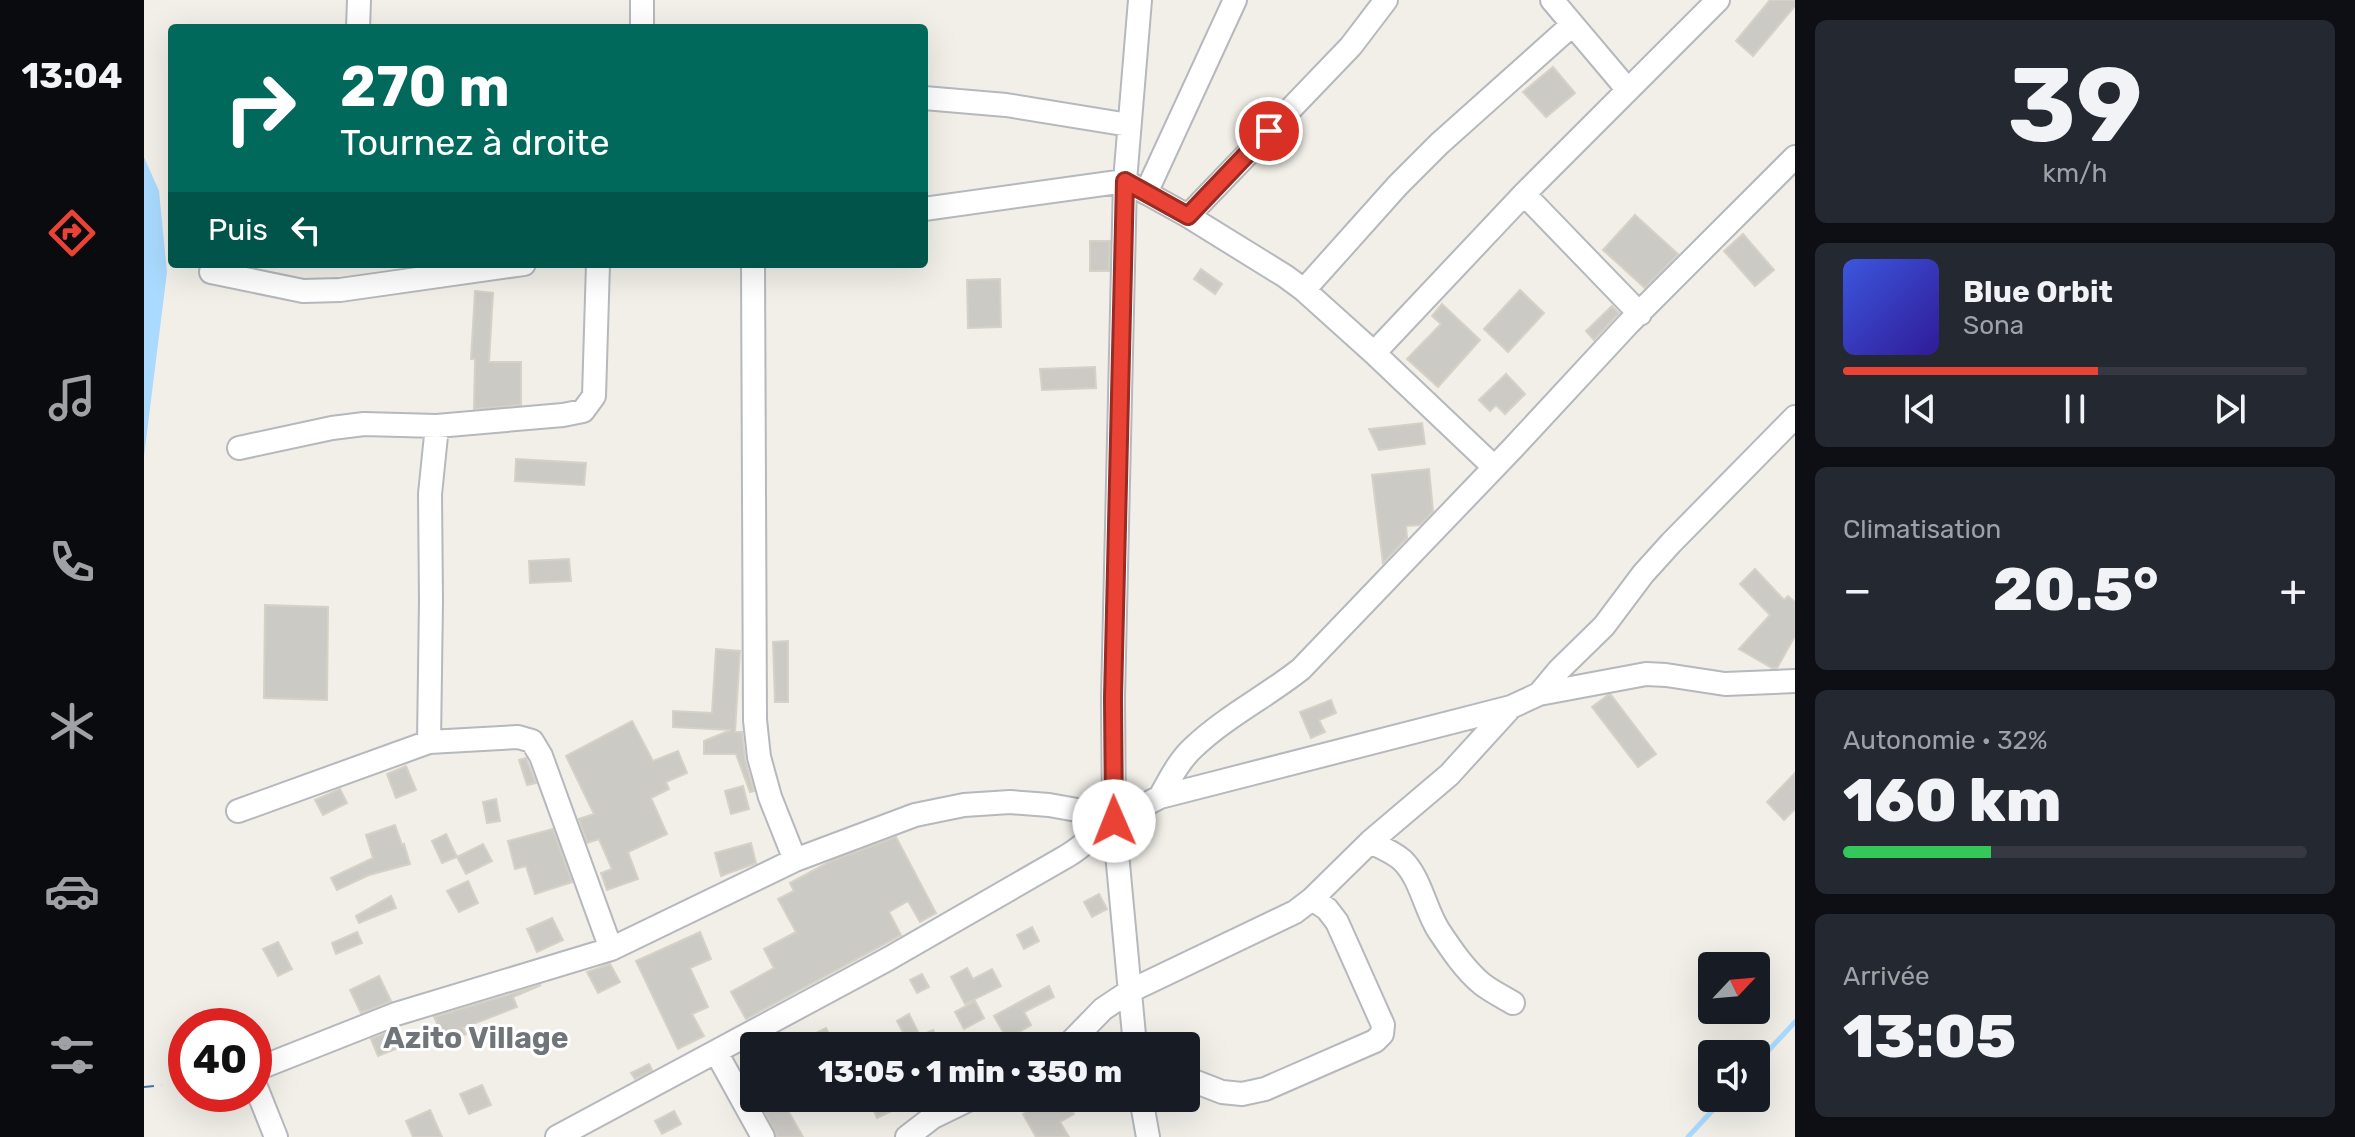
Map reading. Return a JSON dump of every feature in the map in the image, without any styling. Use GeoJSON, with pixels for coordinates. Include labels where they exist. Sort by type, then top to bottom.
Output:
{"type":"FeatureCollection","features":[{"type":"Feature","properties":{"kind":"street"},"geometry":{"type":"LineString","coordinates":[[358,24],[359,0]]}},
{"type":"Feature","properties":{"kind":"street"},"geometry":{"type":"LineString","coordinates":[[642,0],[642,24]]}},
{"type":"Feature","properties":{"kind":"street"},"geometry":{"type":"LineString","coordinates":[[1134,1032],[1108,819],[1125,181],[1140,0]]}},
{"type":"Feature","properties":{"kind":"street"},"geometry":{"type":"LineString","coordinates":[[1146,193],[1235,0]]}},
{"type":"Feature","properties":{"kind":"street"},"geometry":{"type":"LineString","coordinates":[[1188,216],[1351,46],[1386,0]]}},
{"type":"Feature","properties":{"kind":"street"},"geometry":{"type":"LineString","coordinates":[[1552,0],[1628,90]]}},
{"type":"Feature","properties":{"kind":"street"},"geometry":{"type":"LineString","coordinates":[[1374,353],[1524,194],[1718,0]]}},
{"type":"Feature","properties":{"kind":"street"},"geometry":{"type":"LineString","coordinates":[[1304,290],[1408,174],[1572,25]]}},
{"type":"Feature","properties":{"kind":"street"},"geometry":{"type":"LineString","coordinates":[[928,98],[1006,105],[1129,125]]}},
{"type":"Feature","properties":{"kind":"street"},"geometry":{"type":"LineString","coordinates":[[1160,797],[1178,765],[1193,747],[1301,669],[1640,314],[1795,157]]}},
{"type":"Feature","properties":{"kind":"street"},"geometry":{"type":"LineString","coordinates":[[928,208],[1125,181],[1188,216],[1304,290],[1494,467]]}},
{"type":"Feature","properties":{"kind":"street"},"geometry":{"type":"LineString","coordinates":[[1524,194],[1640,314]]}},
{"type":"Feature","properties":{"kind":"street"},"geometry":{"type":"LineString","coordinates":[[211,272],[303,291],[340,290],[496,268]]}},
{"type":"Feature","properties":{"kind":"street"},"geometry":{"type":"LineString","coordinates":[[239,448],[364,424],[437,426],[583,411],[594,396],[598,268]]}},
{"type":"Feature","properties":{"kind":"street"},"geometry":{"type":"LineString","coordinates":[[753,268],[755,720],[759,757],[770,797],[795,860]]}},
{"type":"Feature","properties":{"kind":"street"},"geometry":{"type":"LineString","coordinates":[[1539,694],[1604,626],[1671,543],[1795,417]]}},
{"type":"Feature","properties":{"kind":"street"},"geometry":{"type":"LineString","coordinates":[[429,742],[430,494],[437,426]]}},
{"type":"Feature","properties":{"kind":"street"},"geometry":{"type":"LineString","coordinates":[[557,1137],[888,959],[1085,846],[1108,819],[1160,797],[1511,707],[1539,694],[1646,674],[1725,684],[1795,681]]}},
{"type":"Feature","properties":{"kind":"street"},"geometry":{"type":"LineString","coordinates":[[1081,1032],[1103,1009],[1130,991],[1295,912],[1370,842],[1449,775],[1511,707]]}},
{"type":"Feature","properties":{"kind":"street"},"geometry":{"type":"LineString","coordinates":[[238,811],[429,742],[518,737],[532,741],[541,756],[611,949]]}},
{"type":"Feature","properties":{"kind":"street"},"geometry":{"type":"LineString","coordinates":[[272,1063],[396,1014],[611,949],[795,860],[915,815],[964,805],[1010,802],[1049,805],[1108,819]]}},
{"type":"Feature","properties":{"kind":"street"},"geometry":{"type":"LineString","coordinates":[[1370,842],[1405,863],[1439,931],[1466,969],[1513,1003]]}},
{"type":"Feature","properties":{"kind":"street"},"geometry":{"type":"LineString","coordinates":[[1200,1083],[1222,1092],[1242,1094],[1265,1089],[1366,1046],[1382,1034],[1383,1025],[1337,922],[1327,909],[1312,899]]}},
{"type":"Feature","properties":{"kind":"street"},"geometry":{"type":"LineString","coordinates":[[716,1052],[763,1137]]}},
{"type":"Feature","properties":{"kind":"street"},"geometry":{"type":"LineString","coordinates":[[267,1112],[276,1137]]}},
{"type":"Feature","properties":{"kind":"street"},"geometry":{"type":"LineString","coordinates":[[907,1137],[943,1112]]}},
{"type":"Feature","properties":{"kind":"street"},"geometry":{"type":"LineString","coordinates":[[1144,1112],[1148,1137]]}},
{"type":"Feature","properties":{"kind":"water"},"geometry":{"type":"Polygon","coordinates":[[[144,157],[159,191],[167,272],[144,456],[144,157]]]}},
{"type":"Feature","properties":{"kind":"building"},"geometry":{"type":"Polygon","coordinates":[[[1770,0],[1795,0],[1795,6],[1753,56],[1736,41],[1770,0]]]}},
{"type":"Feature","properties":{"kind":"building"},"geometry":{"type":"Polygon","coordinates":[[[1553,67],[1575,93],[1546,117],[1523,92],[1553,67]]]}},
{"type":"Feature","properties":{"kind":"building"},"geometry":{"type":"Polygon","coordinates":[[[1635,215],[1678,254],[1645,288],[1603,250],[1635,215]]]}},
{"type":"Feature","properties":{"kind":"building"},"geometry":{"type":"Polygon","coordinates":[[[1743,234],[1774,270],[1755,286],[1724,251],[1743,234]]]}},
{"type":"Feature","properties":{"kind":"building"},"geometry":{"type":"Polygon","coordinates":[[[1090,241],[1110,241],[1109,271],[1090,271],[1090,241]]]}},
{"type":"Feature","properties":{"kind":"building"},"geometry":{"type":"Polygon","coordinates":[[[1201,269],[1222,284],[1215,294],[1194,279],[1201,269]]]}},
{"type":"Feature","properties":{"kind":"building"},"geometry":{"type":"Polygon","coordinates":[[[1000,279],[1001,327],[968,328],[967,280],[1000,279]]]}},
{"type":"Feature","properties":{"kind":"building"},"geometry":{"type":"Polygon","coordinates":[[[1520,290],[1544,313],[1508,352],[1484,329],[1520,290]]]}},
{"type":"Feature","properties":{"kind":"building"},"geometry":{"type":"Polygon","coordinates":[[[475,291],[493,293],[489,362],[521,362],[521,405],[474,409],[475,359],[471,359],[475,291]]]}},
{"type":"Feature","properties":{"kind":"building"},"geometry":{"type":"Polygon","coordinates":[[[1442,304],[1480,340],[1438,387],[1407,359],[1441,324],[1432,316],[1442,304]]]}},
{"type":"Feature","properties":{"kind":"building"},"geometry":{"type":"Polygon","coordinates":[[[1612,306],[1619,313],[1594,340],[1586,331],[1612,306]]]}},
{"type":"Feature","properties":{"kind":"building"},"geometry":{"type":"Polygon","coordinates":[[[1095,367],[1096,388],[1042,390],[1040,369],[1095,367]]]}},
{"type":"Feature","properties":{"kind":"building"},"geometry":{"type":"Polygon","coordinates":[[[1506,374],[1525,394],[1505,414],[1496,405],[1490,411],[1479,400],[1506,374]]]}},
{"type":"Feature","properties":{"kind":"building"},"geometry":{"type":"Polygon","coordinates":[[[1422,423],[1425,444],[1379,450],[1369,429],[1422,423]]]}},
{"type":"Feature","properties":{"kind":"building"},"geometry":{"type":"Polygon","coordinates":[[[516,459],[586,463],[584,485],[515,481],[516,459]]]}},
{"type":"Feature","properties":{"kind":"building"},"geometry":{"type":"Polygon","coordinates":[[[1429,469],[1433,511],[1420,525],[1406,526],[1407,538],[1383,563],[1372,475],[1429,469]]]}},
{"type":"Feature","properties":{"kind":"building"},"geometry":{"type":"Polygon","coordinates":[[[569,559],[571,581],[530,583],[529,561],[569,559]]]}},
{"type":"Feature","properties":{"kind":"building"},"geometry":{"type":"Polygon","coordinates":[[[1755,569],[1784,600],[1788,596],[1795,602],[1795,636],[1777,668],[1739,649],[1770,615],[1740,584],[1755,569]]]}},
{"type":"Feature","properties":{"kind":"building"},"geometry":{"type":"Polygon","coordinates":[[[265,605],[328,607],[327,700],[264,698],[265,605]]]}},
{"type":"Feature","properties":{"kind":"building"},"geometry":{"type":"Polygon","coordinates":[[[788,641],[788,702],[775,702],[773,642],[788,641]]]}},
{"type":"Feature","properties":{"kind":"building"},"geometry":{"type":"Polygon","coordinates":[[[716,649],[740,651],[735,732],[742,732],[745,760],[754,791],[750,792],[736,754],[704,754],[704,741],[731,730],[673,727],[673,711],[712,713],[716,649]]]}},
{"type":"Feature","properties":{"kind":"building"},"geometry":{"type":"Polygon","coordinates":[[[1608,695],[1656,754],[1638,767],[1592,707],[1608,695]]]}},
{"type":"Feature","properties":{"kind":"building"},"geometry":{"type":"Polygon","coordinates":[[[1331,700],[1336,713],[1319,720],[1325,732],[1311,738],[1300,712],[1331,700]]]}},
{"type":"Feature","properties":{"kind":"building"},"geometry":{"type":"Polygon","coordinates":[[[632,721],[653,761],[678,751],[687,773],[666,782],[669,789],[651,798],[667,834],[628,852],[638,879],[607,890],[601,873],[612,869],[599,839],[587,843],[579,819],[594,814],[566,756],[632,721]]]}},
{"type":"Feature","properties":{"kind":"building"},"geometry":{"type":"Polygon","coordinates":[[[526,758],[536,783],[527,785],[519,760],[526,758]]]}},
{"type":"Feature","properties":{"kind":"building"},"geometry":{"type":"Polygon","coordinates":[[[406,766],[416,790],[396,798],[387,774],[406,766]]]}},
{"type":"Feature","properties":{"kind":"building"},"geometry":{"type":"Polygon","coordinates":[[[1795,773],[1795,809],[1784,820],[1767,802],[1795,773]]]}},
{"type":"Feature","properties":{"kind":"building"},"geometry":{"type":"Polygon","coordinates":[[[743,786],[749,809],[731,814],[725,791],[743,786]]]}},
{"type":"Feature","properties":{"kind":"building"},"geometry":{"type":"Polygon","coordinates":[[[340,789],[347,803],[323,815],[315,800],[340,789]]]}},
{"type":"Feature","properties":{"kind":"building"},"geometry":{"type":"Polygon","coordinates":[[[496,799],[500,821],[487,823],[483,802],[496,799]]]}},
{"type":"Feature","properties":{"kind":"building"},"geometry":{"type":"Polygon","coordinates":[[[395,825],[410,864],[369,875],[337,890],[331,878],[373,858],[366,835],[395,825]]]}},
{"type":"Feature","properties":{"kind":"building"},"geometry":{"type":"Polygon","coordinates":[[[553,829],[572,882],[535,894],[526,866],[515,869],[508,841],[553,829]]]}},
{"type":"Feature","properties":{"kind":"building"},"geometry":{"type":"Polygon","coordinates":[[[446,834],[457,857],[442,863],[432,841],[446,834]]]}},
{"type":"Feature","properties":{"kind":"building"},"geometry":{"type":"Polygon","coordinates":[[[896,837],[936,913],[920,922],[908,901],[889,912],[901,935],[746,1019],[731,992],[774,968],[764,949],[796,932],[778,899],[794,891],[790,883],[831,861],[896,837]]]}},
{"type":"Feature","properties":{"kind":"building"},"geometry":{"type":"Polygon","coordinates":[[[751,843],[756,863],[721,876],[715,853],[751,843]]]}},
{"type":"Feature","properties":{"kind":"building"},"geometry":{"type":"Polygon","coordinates":[[[483,844],[492,861],[466,874],[457,857],[483,844]]]}},
{"type":"Feature","properties":{"kind":"building"},"geometry":{"type":"Polygon","coordinates":[[[468,881],[478,903],[459,912],[447,891],[468,881]]]}},
{"type":"Feature","properties":{"kind":"building"},"geometry":{"type":"Polygon","coordinates":[[[1099,894],[1107,909],[1092,917],[1084,902],[1099,894]]]}},
{"type":"Feature","properties":{"kind":"building"},"geometry":{"type":"Polygon","coordinates":[[[391,896],[396,908],[359,923],[356,916],[391,896]]]}},
{"type":"Feature","properties":{"kind":"building"},"geometry":{"type":"Polygon","coordinates":[[[552,918],[563,940],[537,952],[527,929],[552,918]]]}},
{"type":"Feature","properties":{"kind":"building"},"geometry":{"type":"Polygon","coordinates":[[[1032,927],[1039,941],[1024,949],[1017,935],[1032,927]]]}},
{"type":"Feature","properties":{"kind":"building"},"geometry":{"type":"Polygon","coordinates":[[[357,932],[362,943],[336,954],[332,943],[357,932]]]}},
{"type":"Feature","properties":{"kind":"building"},"geometry":{"type":"Polygon","coordinates":[[[700,932],[711,959],[690,968],[708,1007],[692,1014],[704,1036],[678,1049],[636,961],[700,932]]]}},
{"type":"Feature","properties":{"kind":"building"},"geometry":{"type":"Polygon","coordinates":[[[278,942],[292,969],[278,976],[263,949],[278,942]]]}},
{"type":"Feature","properties":{"kind":"building"},"geometry":{"type":"Polygon","coordinates":[[[610,964],[620,982],[598,993],[587,972],[610,964]]]}},
{"type":"Feature","properties":{"kind":"building"},"geometry":{"type":"Polygon","coordinates":[[[967,968],[973,979],[992,969],[1001,986],[965,1004],[951,977],[967,968]]]}},
{"type":"Feature","properties":{"kind":"building"},"geometry":{"type":"Polygon","coordinates":[[[922,974],[929,987],[917,993],[910,980],[922,974]]]}},
{"type":"Feature","properties":{"kind":"building"},"geometry":{"type":"Polygon","coordinates":[[[379,976],[391,1001],[361,1013],[350,990],[379,976]]]}},
{"type":"Feature","properties":{"kind":"building"},"geometry":{"type":"Polygon","coordinates":[[[541,985],[513,997],[517,1007],[463,1028],[466,1034],[446,1043],[434,1017],[541,985]]]}},
{"type":"Feature","properties":{"kind":"building"},"geometry":{"type":"Polygon","coordinates":[[[1049,986],[1054,997],[1024,1012],[1031,1025],[1019,1032],[1003,1032],[994,1016],[1049,986]]]}},
{"type":"Feature","properties":{"kind":"building"},"geometry":{"type":"Polygon","coordinates":[[[975,1001],[984,1018],[964,1029],[955,1012],[975,1001]]]}},
{"type":"Feature","properties":{"kind":"building"},"geometry":{"type":"Polygon","coordinates":[[[909,1014],[918,1032],[903,1032],[897,1021],[909,1014]]]}},
{"type":"Feature","properties":{"kind":"building"},"geometry":{"type":"Polygon","coordinates":[[[396,1029],[403,1046],[378,1056],[371,1039],[396,1029]]]}},
{"type":"Feature","properties":{"kind":"building"},"geometry":{"type":"Polygon","coordinates":[[[649,1064],[652,1070],[635,1079],[631,1073],[649,1064]]]}},
{"type":"Feature","properties":{"kind":"building"},"geometry":{"type":"Polygon","coordinates":[[[482,1085],[491,1105],[469,1114],[460,1094],[482,1085]]]}},
{"type":"Feature","properties":{"kind":"building"},"geometry":{"type":"Polygon","coordinates":[[[430,1110],[442,1137],[413,1137],[406,1121],[430,1110]]]}},
{"type":"Feature","properties":{"kind":"building"},"geometry":{"type":"Polygon","coordinates":[[[674,1111],[681,1124],[662,1134],[655,1121],[674,1111]]]}},
{"type":"Feature","properties":{"kind":"building"},"geometry":{"type":"Polygon","coordinates":[[[764,1112],[789,1112],[803,1137],[777,1137],[764,1112]]]}},
{"type":"Feature","properties":{"kind":"building"},"geometry":{"type":"Polygon","coordinates":[[[874,1112],[890,1112],[877,1118],[874,1112]]]}},
{"type":"Feature","properties":{"kind":"building"},"geometry":{"type":"Polygon","coordinates":[[[1073,1112],[1060,1122],[1069,1137],[1036,1137],[1023,1114],[1073,1112]]]}},
{"type":"Feature","properties":{"kind":"waterway"},"geometry":{"type":"LineString","coordinates":[[1770,1049],[1795,1022]]}},
{"type":"Feature","properties":{"kind":"waterway"},"geometry":{"type":"LineString","coordinates":[[1688,1137],[1711,1112]]}},
{"type":"Feature","properties":{"kind":"ferry route"},"geometry":{"type":"LineString","coordinates":[[144,1087],[162,1085]]}},
{"type":"Feature","properties":{"kind":"district","name":"Azito Village"},"geometry":{"type":"Point","coordinates":[476,1038]}},
{"type":"Feature","properties":{"kind":"route"},"geometry":{"type":"LineString","coordinates":[[1114,821],[1113,698],[1125,181],[1188,216],[1269,131]]}}]}
